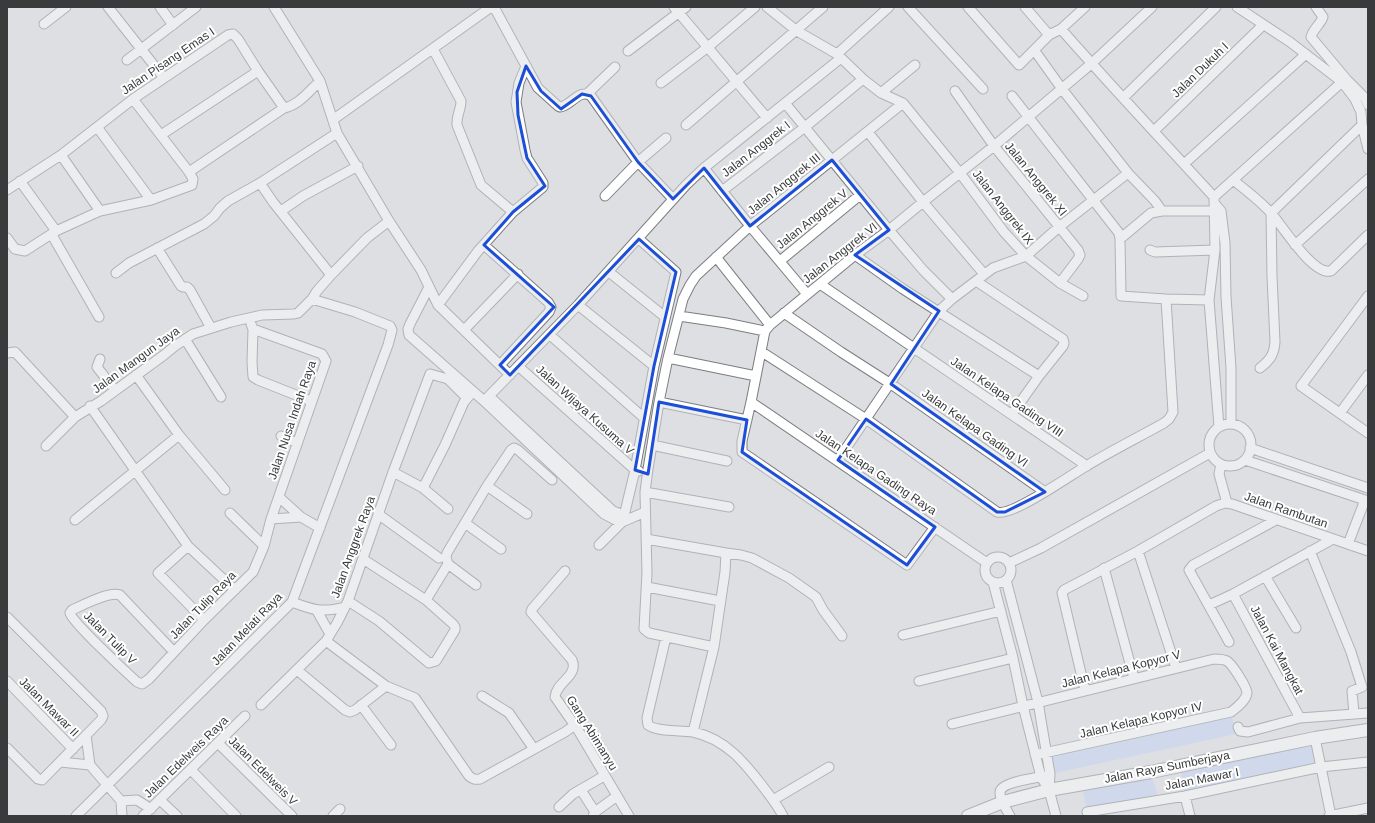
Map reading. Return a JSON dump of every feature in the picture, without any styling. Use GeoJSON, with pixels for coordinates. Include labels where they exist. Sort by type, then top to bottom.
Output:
{"type":"FeatureCollection","features":[{"type":"Feature","properties":{"kind":"street"},"geometry":{"type":"LineString","coordinates":[[44,24],[66,7]]}},
{"type":"Feature","properties":{"kind":"street"},"geometry":{"type":"LineString","coordinates":[[108,7],[164,78]]}},
{"type":"Feature","properties":{"kind":"street"},"geometry":{"type":"LineString","coordinates":[[160,7],[173,25]]}},
{"type":"Feature","properties":{"kind":"street"},"geometry":{"type":"LineString","coordinates":[[127,60],[196,7]]}},
{"type":"Feature","properties":{"kind":"street"},"geometry":{"type":"LineString","coordinates":[[274,7],[320,81],[334,119],[337,133],[358,166],[389,222],[421,270],[438,305],[510,374]]}},
{"type":"Feature","properties":{"kind":"street"},"geometry":{"type":"LineString","coordinates":[[334,119],[491,7]]}},
{"type":"Feature","properties":{"kind":"street"},"geometry":{"type":"LineString","coordinates":[[494,7],[538,88],[558,106],[562,107],[582,94],[587,94],[615,68]]}},
{"type":"Feature","properties":{"kind":"street"},"geometry":{"type":"LineString","coordinates":[[661,83],[708,47],[755,7]]}},
{"type":"Feature","properties":{"kind":"street"},"geometry":{"type":"LineString","coordinates":[[767,7],[797,31],[839,56],[863,79],[881,93],[903,103]]}},
{"type":"Feature","properties":{"kind":"street"},"geometry":{"type":"LineString","coordinates":[[686,125],[736,81],[797,31],[823,7]]}},
{"type":"Feature","properties":{"kind":"street"},"geometry":{"type":"LineString","coordinates":[[486,398],[550,335],[609,272],[673,198],[704,168],[767,118],[839,56],[889,7]]}},
{"type":"Feature","properties":{"kind":"street"},"geometry":{"type":"LineString","coordinates":[[908,7],[983,89]]}},
{"type":"Feature","properties":{"kind":"street"},"geometry":{"type":"LineString","coordinates":[[968,7],[1019,65],[1049,36],[1061,30],[1085,7]]}},
{"type":"Feature","properties":{"kind":"street"},"geometry":{"type":"LineString","coordinates":[[1025,7],[1049,36]]}},
{"type":"Feature","properties":{"kind":"street","name":"Jalan Anggrek VI"},"geometry":{"type":"LineString","coordinates":[[768,328],[784,313],[855,255],[889,230],[994,146],[1062,89],[1152,7]]}},
{"type":"Feature","properties":{"kind":"street"},"geometry":{"type":"LineString","coordinates":[[1123,98],[1216,7]]}},
{"type":"Feature","properties":{"kind":"street"},"geometry":{"type":"LineString","coordinates":[[1237,7],[1290,42],[1342,82],[1355,99],[1361,112],[1363,119],[1362,125],[1368,149]]}},
{"type":"Feature","properties":{"kind":"street"},"geometry":{"type":"LineString","coordinates":[[628,51],[679,9],[708,47],[767,118]]}},
{"type":"Feature","properties":{"kind":"street"},"geometry":{"type":"LineString","coordinates":[[1319,10],[1323,16],[1321,22],[1312,32],[1311,37],[1347,80],[1365,98],[1368,105]]}},
{"type":"Feature","properties":{"kind":"street","name":"Jalan Dukuh I"},"geometry":{"type":"LineString","coordinates":[[1154,131],[1264,25]]}},
{"type":"Feature","properties":{"kind":"street"},"geometry":{"type":"LineString","coordinates":[[1061,30],[1090,64],[1184,164],[1216,206],[1225,243],[1226,297],[1232,368],[1231,424]]}},
{"type":"Feature","properties":{"kind":"street","name":"Jalan Pisang Emas I"},"geometry":{"type":"LineString","coordinates":[[7,190],[61,155],[133,99],[231,34],[238,39],[284,108]]}},
{"type":"Feature","properties":{"kind":"street"},"geometry":{"type":"LineString","coordinates":[[433,49],[461,102],[456,118],[457,125],[479,180],[484,188],[513,212]]}},
{"type":"Feature","properties":{"kind":"street"},"geometry":{"type":"LineString","coordinates":[[1037,54],[1062,89],[1128,173],[1162,212]]}},
{"type":"Feature","properties":{"kind":"street"},"geometry":{"type":"LineString","coordinates":[[1184,164],[1306,54]]}},
{"type":"Feature","properties":{"kind":"street"},"geometry":{"type":"LineString","coordinates":[[881,93],[916,65]]}},
{"type":"Feature","properties":{"kind":"street"},"geometry":{"type":"LineString","coordinates":[[438,305],[484,245],[513,212],[535,194],[543,185],[527,158],[516,102],[519,83],[526,66]]}},
{"type":"Feature","properties":{"kind":"street"},"geometry":{"type":"LineString","coordinates":[[161,135],[258,71]]}},
{"type":"Feature","properties":{"kind":"street","name":"Jalan Anggrek I"},"geometry":{"type":"LineString","coordinates":[[722,191],[805,127],[863,79]]}},
{"type":"Feature","properties":{"kind":"street"},"geometry":{"type":"LineString","coordinates":[[189,172],[284,108],[297,103],[320,81]]}},
{"type":"Feature","properties":{"kind":"street"},"geometry":{"type":"LineString","coordinates":[[1219,426],[1209,300],[1216,250],[1216,206],[1233,180],[1342,82]]}},
{"type":"Feature","properties":{"kind":"street","name":"Jalan Anggrek XI"},"geometry":{"type":"LineString","coordinates":[[955,92],[994,146],[1078,250],[1080,255],[1078,260],[1060,283]]}},
{"type":"Feature","properties":{"kind":"street"},"geometry":{"type":"LineString","coordinates":[[587,94],[591,96],[638,162],[673,198]]}},
{"type":"Feature","properties":{"kind":"street"},"geometry":{"type":"LineString","coordinates":[[1012,96],[1119,233],[1121,296],[1209,300]]}},
{"type":"Feature","properties":{"kind":"street"},"geometry":{"type":"LineString","coordinates":[[7,238],[15,249],[25,251],[54,233],[100,211],[151,200],[192,185],[193,179],[189,172],[133,99]]}},
{"type":"Feature","properties":{"kind":"street"},"geometry":{"type":"LineString","coordinates":[[785,103],[923,270],[952,299]]}},
{"type":"Feature","properties":{"kind":"street","name":"Jalan Anggrek III"},"geometry":{"type":"LineString","coordinates":[[666,637],[649,633],[644,629],[647,587],[645,492],[659,402],[668,358],[683,299],[696,276],[750,226],[903,103]]}},
{"type":"Feature","properties":{"kind":"street","name":"Jalan Anggrek IX"},"geometry":{"type":"LineString","coordinates":[[903,103],[960,173],[1004,232],[1026,256],[1060,283],[1083,296]]}},
{"type":"Feature","properties":{"kind":"street"},"geometry":{"type":"LineString","coordinates":[[1260,368],[1272,357],[1276,342],[1272,276],[1271,213],[1362,125]]}},
{"type":"Feature","properties":{"kind":"street"},"geometry":{"type":"LineString","coordinates":[[97,127],[151,200]]}},
{"type":"Feature","properties":{"kind":"street"},"geometry":{"type":"LineString","coordinates":[[868,132],[923,202],[984,274]]}},
{"type":"Feature","properties":{"kind":"street"},"geometry":{"type":"LineString","coordinates":[[116,273],[129,263],[204,224],[228,201],[260,183],[337,133]]}},
{"type":"Feature","properties":{"kind":"street"},"geometry":{"type":"LineString","coordinates":[[604,196],[638,162],[666,138]]}},
{"type":"Feature","properties":{"kind":"street"},"geometry":{"type":"LineString","coordinates":[[61,155],[100,211]]}},
{"type":"Feature","properties":{"kind":"street"},"geometry":{"type":"LineString","coordinates":[[281,211],[303,196],[358,166]]}},
{"type":"Feature","properties":{"kind":"street"},"geometry":{"type":"LineString","coordinates":[[704,168],[807,294]]}},
{"type":"Feature","properties":{"kind":"street"},"geometry":{"type":"LineString","coordinates":[[838,460],[891,384],[939,311],[952,299],[993,268],[1026,256],[1059,227],[1128,173]]}},
{"type":"Feature","properties":{"kind":"street"},"geometry":{"type":"LineString","coordinates":[[1295,245],[1368,179]]}},
{"type":"Feature","properties":{"kind":"street"},"geometry":{"type":"LineString","coordinates":[[1233,180],[1271,213],[1295,245],[1319,269],[1325,272],[1331,271],[1368,235]]}},
{"type":"Feature","properties":{"kind":"street"},"geometry":{"type":"LineString","coordinates":[[20,181],[54,233],[99,317]]}},
{"type":"Feature","properties":{"kind":"street"},"geometry":{"type":"LineString","coordinates":[[260,183],[331,275]]}},
{"type":"Feature","properties":{"kind":"street","name":"Jalan Anggrek V"},"geometry":{"type":"LineString","coordinates":[[780,260],[860,195]]}},
{"type":"Feature","properties":{"kind":"street"},"geometry":{"type":"LineString","coordinates":[[1120,239],[1151,214],[1216,206]]}},
{"type":"Feature","properties":{"kind":"street","name":"Jalan Mangun Jaya"},"geometry":{"type":"LineString","coordinates":[[46,446],[75,417],[193,334],[262,315],[298,313],[312,299],[331,275],[367,238],[389,222]]}},
{"type":"Feature","properties":{"kind":"street"},"geometry":{"type":"LineString","coordinates":[[429,287],[410,324],[408,329],[409,335],[470,395],[486,398],[613,511],[621,514],[624,512],[636,470],[654,366],[676,272],[639,239]]}},
{"type":"Feature","properties":{"kind":"street"},"geometry":{"type":"LineString","coordinates":[[484,245],[518,274],[548,302],[551,307],[549,312],[500,364]]}},
{"type":"Feature","properties":{"kind":"street"},"geometry":{"type":"LineString","coordinates":[[157,248],[181,286],[187,287],[190,290],[211,328]]}},
{"type":"Feature","properties":{"kind":"street"},"geometry":{"type":"LineString","coordinates":[[1150,250],[1155,252],[1216,250]]}},
{"type":"Feature","properties":{"kind":"street"},"geometry":{"type":"LineString","coordinates":[[855,255],[903,289],[1039,376]]}},
{"type":"Feature","properties":{"kind":"street"},"geometry":{"type":"LineString","coordinates":[[716,257],[768,328]]}},
{"type":"Feature","properties":{"kind":"street"},"geometry":{"type":"LineString","coordinates":[[609,272],[665,317]]}},
{"type":"Feature","properties":{"kind":"street"},"geometry":{"type":"LineString","coordinates":[[464,330],[518,274]]}},
{"type":"Feature","properties":{"kind":"street"},"geometry":{"type":"LineString","coordinates":[[976,281],[1063,339],[1063,346],[1012,414]]}},
{"type":"Feature","properties":{"kind":"street","name":"Jalan Kelapa Gading VIII"},"geometry":{"type":"LineString","coordinates":[[820,284],[1087,466]]}},
{"type":"Feature","properties":{"kind":"street"},"geometry":{"type":"LineString","coordinates":[[1368,296],[1301,386],[1368,432]]}},
{"type":"Feature","properties":{"kind":"street","name":"Jalan Melati Raya"},"geometry":{"type":"LineString","coordinates":[[76,816],[292,602],[392,332],[392,328],[355,312],[312,299]]}},
{"type":"Feature","properties":{"kind":"street"},"geometry":{"type":"LineString","coordinates":[[762,352],[866,419],[997,512],[1005,512],[1045,492],[1087,466],[1164,423],[1172,416],[1173,412],[1166,299]]}},
{"type":"Feature","properties":{"kind":"street"},"geometry":{"type":"LineString","coordinates":[[578,305],[654,366]]}},
{"type":"Feature","properties":{"kind":"street","name":"Jalan Kelapa Gading VI"},"geometry":{"type":"LineString","coordinates":[[784,313],[891,384],[1045,492]]}},
{"type":"Feature","properties":{"kind":"street"},"geometry":{"type":"LineString","coordinates":[[679,316],[726,324],[768,328]]}},
{"type":"Feature","properties":{"kind":"street"},"geometry":{"type":"LineString","coordinates":[[249,318],[253,329],[253,376],[258,380],[311,401]]}},
{"type":"Feature","properties":{"kind":"street"},"geometry":{"type":"LineString","coordinates":[[768,328],[742,441],[742,452],[907,565],[935,526]]}},
{"type":"Feature","properties":{"kind":"street","name":"Jalan Nusa Indah Raya"},"geometry":{"type":"LineString","coordinates":[[253,329],[322,354],[326,361],[271,519]]}},
{"type":"Feature","properties":{"kind":"street"},"geometry":{"type":"LineString","coordinates":[[550,335],[644,418]]}},
{"type":"Feature","properties":{"kind":"street"},"geometry":{"type":"LineString","coordinates":[[185,339],[221,397]]}},
{"type":"Feature","properties":{"kind":"street"},"geometry":{"type":"LineString","coordinates":[[7,353],[15,352],[75,417]]}},
{"type":"Feature","properties":{"kind":"street"},"geometry":{"type":"LineString","coordinates":[[668,358],[756,376]]}},
{"type":"Feature","properties":{"kind":"street"},"geometry":{"type":"LineString","coordinates":[[100,359],[97,367],[115,390]]}},
{"type":"Feature","properties":{"kind":"street","name":"Jalan Wijaya Kusuma V"},"geometry":{"type":"LineString","coordinates":[[518,366],[636,470]]}},
{"type":"Feature","properties":{"kind":"street","name":"Jalan Anggrek Raya"},"geometry":{"type":"LineString","coordinates":[[261,705],[328,638],[346,604],[430,374],[448,379],[470,395]]}},
{"type":"Feature","properties":{"kind":"street"},"geometry":{"type":"LineString","coordinates":[[136,375],[179,435],[225,490]]}},
{"type":"Feature","properties":{"kind":"street"},"geometry":{"type":"LineString","coordinates":[[1340,413],[1368,375]]}},
{"type":"Feature","properties":{"kind":"street"},"geometry":{"type":"LineString","coordinates":[[423,488],[464,402],[470,395]]}},
{"type":"Feature","properties":{"kind":"street"},"geometry":{"type":"LineString","coordinates":[[486,398],[604,514],[621,523]]}},
{"type":"Feature","properties":{"kind":"street"},"geometry":{"type":"LineString","coordinates":[[659,402],[747,420]]}},
{"type":"Feature","properties":{"kind":"street","name":"Jalan Kelapa Gading Raya"},"geometry":{"type":"LineString","coordinates":[[751,402],[935,526],[987,563]]}},
{"type":"Feature","properties":{"kind":"street"},"geometry":{"type":"LineString","coordinates":[[90,406],[136,470],[162,511],[188,546],[235,590]]}},
{"type":"Feature","properties":{"kind":"street"},"geometry":{"type":"LineString","coordinates":[[1231,424],[1237,425],[1246,432],[1249,437],[1250,448],[1245,460],[1230,466],[1221,464],[1215,460],[1210,453],[1208,446],[1209,438],[1219,426],[1231,424]]}},
{"type":"Feature","properties":{"kind":"street"},"geometry":{"type":"LineString","coordinates":[[75,520],[179,435]]}},
{"type":"Feature","properties":{"kind":"street"},"geometry":{"type":"LineString","coordinates":[[281,436],[297,443]]}},
{"type":"Feature","properties":{"kind":"street"},"geometry":{"type":"LineString","coordinates":[[652,445],[727,460]]}},
{"type":"Feature","properties":{"kind":"street"},"geometry":{"type":"LineString","coordinates":[[476,585],[448,564],[446,557],[447,553],[487,486],[511,450],[514,448],[518,450],[552,480]]}},
{"type":"Feature","properties":{"kind":"street"},"geometry":{"type":"LineString","coordinates":[[1250,448],[1368,488]]}},
{"type":"Feature","properties":{"kind":"street"},"geometry":{"type":"LineString","coordinates":[[1009,563],[1041,548],[1210,453]]}},
{"type":"Feature","properties":{"kind":"street"},"geometry":{"type":"LineString","coordinates":[[1245,460],[1366,500],[1348,544]]}},
{"type":"Feature","properties":{"kind":"street"},"geometry":{"type":"LineString","coordinates":[[1221,464],[1219,474],[1227,503]]}},
{"type":"Feature","properties":{"kind":"street"},"geometry":{"type":"LineString","coordinates":[[636,470],[648,474]]}},
{"type":"Feature","properties":{"kind":"street"},"geometry":{"type":"LineString","coordinates":[[393,472],[423,488],[448,508]]}},
{"type":"Feature","properties":{"kind":"street"},"geometry":{"type":"LineString","coordinates":[[487,486],[527,514]]}},
{"type":"Feature","properties":{"kind":"street"},"geometry":{"type":"LineString","coordinates":[[645,492],[730,507]]}},
{"type":"Feature","properties":{"kind":"street"},"geometry":{"type":"LineString","coordinates":[[279,497],[301,517],[320,528]]}},
{"type":"Feature","properties":{"kind":"street","name":"Jalan Rambutan"},"geometry":{"type":"LineString","coordinates":[[1085,690],[1062,594],[1064,590],[1138,551],[1216,506],[1227,503],[1368,551]]}},
{"type":"Feature","properties":{"kind":"street"},"geometry":{"type":"LineString","coordinates":[[599,545],[621,523],[646,512]]}},
{"type":"Feature","properties":{"kind":"street"},"geometry":{"type":"LineString","coordinates":[[230,513],[264,546]]}},
{"type":"Feature","properties":{"kind":"street"},"geometry":{"type":"LineString","coordinates":[[378,514],[439,558]]}},
{"type":"Feature","properties":{"kind":"street"},"geometry":{"type":"LineString","coordinates":[[271,519],[301,517]]}},
{"type":"Feature","properties":{"kind":"street","name":"Jalan Tulip Raya"},"geometry":{"type":"LineString","coordinates":[[137,682],[142,684],[253,572],[264,546],[271,519]]}},
{"type":"Feature","properties":{"kind":"street"},"geometry":{"type":"LineString","coordinates":[[1229,642],[1190,573],[1190,568],[1276,520]]}},
{"type":"Feature","properties":{"kind":"street"},"geometry":{"type":"LineString","coordinates":[[465,523],[501,549]]}},
{"type":"Feature","properties":{"kind":"street"},"geometry":{"type":"LineString","coordinates":[[646,539],[752,558],[789,578],[816,598],[842,636]]}},
{"type":"Feature","properties":{"kind":"street"},"geometry":{"type":"LineString","coordinates":[[1209,605],[1233,594],[1333,539]]}},
{"type":"Feature","properties":{"kind":"street"},"geometry":{"type":"LineString","coordinates":[[188,546],[158,573],[204,620]]}},
{"type":"Feature","properties":{"kind":"street"},"geometry":{"type":"LineString","coordinates":[[1138,551],[1176,668]]}},
{"type":"Feature","properties":{"kind":"street"},"geometry":{"type":"LineString","coordinates":[[1310,551],[1352,652],[1362,687],[1352,691],[1354,714]]}},
{"type":"Feature","properties":{"kind":"street"},"geometry":{"type":"LineString","coordinates":[[693,732],[714,647],[725,572],[726,553]]}},
{"type":"Feature","properties":{"kind":"street"},"geometry":{"type":"LineString","coordinates":[[998,557],[1002,558],[1009,563],[1011,572],[1006,580],[1000,583],[993,582],[987,577],[985,570],[987,563],[989,560],[998,557]]}},
{"type":"Feature","properties":{"kind":"street"},"geometry":{"type":"LineString","coordinates":[[292,602],[317,611],[332,610],[346,604],[379,621],[426,661],[432,663],[436,661],[455,630],[455,627],[426,600],[363,559]]}},
{"type":"Feature","properties":{"kind":"street"},"geometry":{"type":"LineString","coordinates":[[426,600],[448,564]]}},
{"type":"Feature","properties":{"kind":"street"},"geometry":{"type":"LineString","coordinates":[[1104,568],[1134,678]]}},
{"type":"Feature","properties":{"kind":"street","name":"Gang Abimanyu"},"geometry":{"type":"LineString","coordinates":[[565,571],[544,593],[531,612],[574,664],[573,671],[555,694],[629,816]]}},
{"type":"Feature","properties":{"kind":"street"},"geometry":{"type":"LineString","coordinates":[[1265,576],[1296,628]]}},
{"type":"Feature","properties":{"kind":"street"},"geometry":{"type":"LineString","coordinates":[[1006,580],[1038,702],[1050,774],[1050,790],[1056,816]]}},
{"type":"Feature","properties":{"kind":"street"},"geometry":{"type":"LineString","coordinates":[[993,582],[1013,658],[1020,707],[1041,777],[1050,790]]}},
{"type":"Feature","properties":{"kind":"street"},"geometry":{"type":"LineString","coordinates":[[647,587],[720,601]]}},
{"type":"Feature","properties":{"kind":"street","name":"Jalan Tulip V"},"geometry":{"type":"LineString","coordinates":[[137,682],[79,626],[70,615],[72,610],[106,596],[117,594],[120,595],[174,652]]}},
{"type":"Feature","properties":{"kind":"street","name":"Jalan Kai Mangkat"},"geometry":{"type":"LineString","coordinates":[[1233,594],[1300,718]]}},
{"type":"Feature","properties":{"kind":"street"},"geometry":{"type":"LineString","coordinates":[[317,611],[328,638],[386,686],[415,698],[469,776],[477,780],[565,732],[574,725]]}},
{"type":"Feature","properties":{"kind":"street"},"geometry":{"type":"LineString","coordinates":[[903,635],[1001,611]]}},
{"type":"Feature","properties":{"kind":"street"},"geometry":{"type":"LineString","coordinates":[[7,617],[103,714],[103,719],[45,778],[40,780],[7,748]]}},
{"type":"Feature","properties":{"kind":"street"},"geometry":{"type":"LineString","coordinates":[[714,647],[666,637],[647,718],[648,725],[654,728],[693,732],[705,736],[728,748],[744,763],[784,816]]}},
{"type":"Feature","properties":{"kind":"street"},"geometry":{"type":"LineString","coordinates":[[919,681],[1013,658]]}},
{"type":"Feature","properties":{"kind":"street","name":"Jalan Kelapa Kopyor V"},"geometry":{"type":"LineString","coordinates":[[952,724],[1214,659],[1226,661],[1231,664],[1246,688],[1246,697]]}},
{"type":"Feature","properties":{"kind":"street"},"geometry":{"type":"LineString","coordinates":[[297,670],[347,711],[353,712],[386,686]]}},
{"type":"Feature","properties":{"kind":"street","name":"Jalan Mawar II"},"geometry":{"type":"LineString","coordinates":[[7,681],[73,749]]}},
{"type":"Feature","properties":{"kind":"street"},"geometry":{"type":"LineString","coordinates":[[482,696],[509,713],[534,749]]}},
{"type":"Feature","properties":{"kind":"street","name":"Jalan Kelapa Kopyor IV"},"geometry":{"type":"LineString","coordinates":[[1035,755],[1047,754],[1231,712],[1238,707],[1246,697]]}},
{"type":"Feature","properties":{"kind":"street"},"geometry":{"type":"LineString","coordinates":[[360,705],[391,745]]}},
{"type":"Feature","properties":{"kind":"street"},"geometry":{"type":"LineString","coordinates":[[1238,727],[1240,731],[1248,732],[1300,718],[1368,713]]}},
{"type":"Feature","properties":{"kind":"street","name":"Jalan Edelweis Raya"},"geometry":{"type":"LineString","coordinates":[[143,816],[245,716]]}},
{"type":"Feature","properties":{"kind":"street","name":"Jalan Raya Sumberjaya"},"geometry":{"type":"LineString","coordinates":[[976,815],[1003,802],[1050,790],[1151,772],[1315,738],[1368,730]]}},
{"type":"Feature","properties":{"kind":"street"},"geometry":{"type":"LineString","coordinates":[[86,735],[90,765],[121,801],[122,816]]}},
{"type":"Feature","properties":{"kind":"street"},"geometry":{"type":"LineString","coordinates":[[1315,738],[1330,816],[1368,808]]}},
{"type":"Feature","properties":{"kind":"street","name":"Jalan Edelweis V"},"geometry":{"type":"LineString","coordinates":[[218,743],[292,816]]}},
{"type":"Feature","properties":{"kind":"street"},"geometry":{"type":"LineString","coordinates":[[60,762],[90,765]]}},
{"type":"Feature","properties":{"kind":"street","name":"Jalan Mawar I"},"geometry":{"type":"LineString","coordinates":[[1087,812],[1186,796],[1320,767],[1368,762]]}},
{"type":"Feature","properties":{"kind":"street"},"geometry":{"type":"LineString","coordinates":[[773,800],[829,767]]}},
{"type":"Feature","properties":{"kind":"street"},"geometry":{"type":"LineString","coordinates":[[190,770],[236,816]]}},
{"type":"Feature","properties":{"kind":"street"},"geometry":{"type":"LineString","coordinates":[[1010,816],[1003,802],[1000,790],[1004,786],[1050,774]]}},
{"type":"Feature","properties":{"kind":"street"},"geometry":{"type":"LineString","coordinates":[[559,807],[573,794],[604,776]]}},
{"type":"Feature","properties":{"kind":"street"},"geometry":{"type":"LineString","coordinates":[[581,790],[594,814],[617,796]]}},
{"type":"Feature","properties":{"kind":"street"},"geometry":{"type":"LineString","coordinates":[[1186,796],[1190,816]]}},
{"type":"Feature","properties":{"kind":"street"},"geometry":{"type":"LineString","coordinates":[[121,801],[137,800],[151,808]]}},
{"type":"Feature","properties":{"kind":"street"},"geometry":{"type":"LineString","coordinates":[[160,800],[177,816]]}},
{"type":"Feature","properties":{"kind":"highlighted area"},"geometry":{"type":"Polygon","coordinates":[[[526,66],[541,91],[561,109],[582,94],[591,96],[638,162],[673,199],[704,168],[750,226],[832,160],[889,230],[855,255],[939,311],[891,384],[1045,492],[1005,512],[997,512],[866,419],[838,460],[935,527],[907,565],[742,452],[747,420],[659,402],[648,474],[635,470],[654,366],[676,272],[639,239],[510,375],[500,365],[554,307],[484,245],[513,212],[545,186],[527,158],[518,115],[517,92],[526,66]]]}},
{"type":"Feature","properties":{"kind":"shaded area"},"geometry":{"type":"Polygon","coordinates":[[[1231,712],[1236,734],[1050,774],[1047,754],[1231,712]]]}},
{"type":"Feature","properties":{"kind":"shaded area"},"geometry":{"type":"Polygon","coordinates":[[[1315,738],[1321,767],[1185,796],[1180,765],[1315,738]]]}},
{"type":"Feature","properties":{"kind":"shaded area"},"geometry":{"type":"Polygon","coordinates":[[[1151,772],[1159,800],[1087,812],[1082,784],[1151,772]]]}}]}
